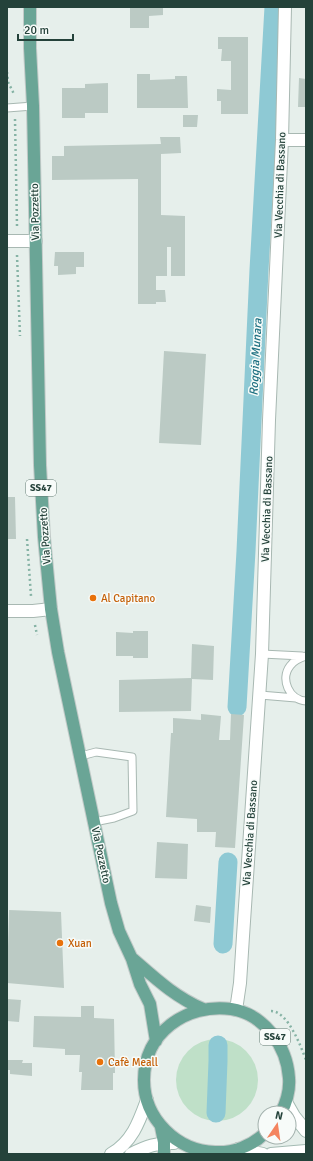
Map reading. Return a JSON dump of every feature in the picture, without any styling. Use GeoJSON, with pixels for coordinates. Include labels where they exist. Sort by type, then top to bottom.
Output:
{"type":"FeatureCollection","features":[{"type":"Feature","properties":{"kind":"main road","name":"Via Pozzetto"},"geometry":{"type":"LineString","coordinates":[[30,7],[40,465],[51,609],[58,652],[111,903],[119,931],[132,959],[140,984],[150,1004],[156,1041]]}},
{"type":"Feature","properties":{"kind":"main road","name":"Via Pozzetto"},"geometry":{"type":"LineString","coordinates":[[132,959],[170,991],[203,1009]]}},
{"type":"Feature","properties":{"kind":"main road","name":"Via Pozzetto"},"geometry":{"type":"LineString","coordinates":[[257,1140],[238,1150],[223,1153],[206,1153],[180,1143],[170,1136],[161,1126],[152,1114],[147,1100],[144,1080],[147,1060],[156,1041],[165,1029],[176,1020],[189,1013],[203,1009],[220,1008],[236,1010],[257,1020],[274,1036],[285,1056],[290,1079],[285,1105]]}},
{"type":"Feature","properties":{"kind":"main road","name":"Via Pozzetto"},"geometry":{"type":"LineString","coordinates":[[161,1126],[164,1148]]}},
{"type":"Feature","properties":{"kind":"street","name":"Via Vecchia di Bassano"},"geometry":{"type":"LineString","coordinates":[[236,1010],[240,983],[260,695],[269,420],[282,140],[285,7]]}},
{"type":"Feature","properties":{"kind":"street"},"geometry":{"type":"LineString","coordinates":[[282,140],[306,140]]}},
{"type":"Feature","properties":{"kind":"street"},"geometry":{"type":"LineString","coordinates":[[7,240],[36,241]]}},
{"type":"Feature","properties":{"kind":"street"},"geometry":{"type":"LineString","coordinates":[[7,611],[51,609]]}},
{"type":"Feature","properties":{"kind":"street"},"geometry":{"type":"LineString","coordinates":[[111,1154],[130,1138],[137,1127],[147,1100]]}},
{"type":"Feature","properties":{"kind":"street"},"geometry":{"type":"LineString","coordinates":[[286,1102],[294,1116],[306,1131]]}},
{"type":"Feature","properties":{"kind":"street"},"geometry":{"type":"LineString","coordinates":[[131,1154],[149,1146],[164,1148],[180,1143]]}},
{"type":"Feature","properties":{"kind":"street"},"geometry":{"type":"LineString","coordinates":[[238,1150],[263,1154]]}},
{"type":"Feature","properties":{"kind":"street"},"geometry":{"type":"LineString","coordinates":[[271,1154],[306,1151]]}},
{"type":"Feature","properties":{"kind":"lane"},"geometry":{"type":"LineString","coordinates":[[7,108],[33,106]]}},
{"type":"Feature","properties":{"kind":"lane"},"geometry":{"type":"LineString","coordinates":[[262,654],[306,656]]}},
{"type":"Feature","properties":{"kind":"lane"},"geometry":{"type":"LineString","coordinates":[[296,698],[289,691],[286,683],[286,674],[290,665],[297,659],[306,656]]}},
{"type":"Feature","properties":{"kind":"lane"},"geometry":{"type":"LineString","coordinates":[[260,695],[296,698],[306,701]]}},
{"type":"Feature","properties":{"kind":"lane"},"geometry":{"type":"LineString","coordinates":[[81,756],[96,752],[132,757],[133,811],[114,818],[94,822]]}},
{"type":"Feature","properties":{"kind":"path"},"geometry":{"type":"LineString","coordinates":[[7,72],[8,82],[15,97]]}},
{"type":"Feature","properties":{"kind":"path"},"geometry":{"type":"LineString","coordinates":[[15,122],[17,229]]}},
{"type":"Feature","properties":{"kind":"green space"},"geometry":{"type":"Polygon","coordinates":[[[209,1039],[225,1039],[240,1046],[251,1057],[258,1072],[258,1088],[255,1096],[246,1109],[233,1118],[225,1121],[209,1121],[194,1114],[183,1103],[176,1088],[176,1072],[183,1057],[194,1046],[209,1039]]]}},
{"type":"Feature","properties":{"kind":"building"},"geometry":{"type":"Polygon","coordinates":[[[130,7],[163,7],[163,15],[149,16],[149,28],[130,28],[130,7]]]}},
{"type":"Feature","properties":{"kind":"building"},"geometry":{"type":"Polygon","coordinates":[[[218,37],[248,37],[248,114],[221,114],[221,101],[217,101],[217,89],[231,90],[231,61],[221,61],[222,49],[218,49],[218,37]]]}},
{"type":"Feature","properties":{"kind":"building"},"geometry":{"type":"Polygon","coordinates":[[[137,74],[150,74],[150,80],[175,79],[175,76],[187,76],[188,108],[137,108],[137,74]]]}},
{"type":"Feature","properties":{"kind":"building"},"geometry":{"type":"Polygon","coordinates":[[[299,78],[306,79],[306,107],[298,107],[299,78]]]}},
{"type":"Feature","properties":{"kind":"building"},"geometry":{"type":"Polygon","coordinates":[[[108,83],[108,113],[85,113],[85,118],[62,118],[62,88],[85,88],[85,84],[108,83]]]}},
{"type":"Feature","properties":{"kind":"building"},"geometry":{"type":"Polygon","coordinates":[[[183,115],[198,115],[197,127],[183,127],[183,115]]]}},
{"type":"Feature","properties":{"kind":"building"},"geometry":{"type":"Polygon","coordinates":[[[160,137],[180,137],[181,153],[161,154],[161,215],[185,216],[185,276],[171,276],[171,247],[167,247],[167,276],[156,276],[156,290],[165,290],[166,302],[156,302],[156,304],[138,304],[138,179],[52,180],[52,156],[64,156],[64,146],[161,144],[160,137]]]}},
{"type":"Feature","properties":{"kind":"building"},"geometry":{"type":"Polygon","coordinates":[[[55,252],[84,252],[84,267],[76,267],[76,274],[58,275],[58,266],[54,266],[55,252]]]}},
{"type":"Feature","properties":{"kind":"building"},"geometry":{"type":"Polygon","coordinates":[[[164,351],[206,354],[201,445],[159,443],[164,351]]]}},
{"type":"Feature","properties":{"kind":"building"},"geometry":{"type":"Polygon","coordinates":[[[7,497],[15,497],[16,539],[7,539],[7,497]]]}},
{"type":"Feature","properties":{"kind":"building"},"geometry":{"type":"Polygon","coordinates":[[[133,631],[148,631],[148,658],[116,656],[116,632],[133,633],[133,631]]]}},
{"type":"Feature","properties":{"kind":"building"},"geometry":{"type":"Polygon","coordinates":[[[192,644],[214,646],[213,680],[192,679],[191,711],[119,712],[119,680],[191,678],[192,644]]]}},
{"type":"Feature","properties":{"kind":"building"},"geometry":{"type":"Polygon","coordinates":[[[201,714],[221,716],[219,740],[230,740],[231,714],[244,715],[235,848],[215,847],[216,832],[197,832],[197,819],[166,817],[173,718],[201,720],[201,714]]]}},
{"type":"Feature","properties":{"kind":"building"},"geometry":{"type":"Polygon","coordinates":[[[157,842],[188,844],[187,879],[155,878],[157,842]]]}},
{"type":"Feature","properties":{"kind":"building"},"geometry":{"type":"Polygon","coordinates":[[[196,905],[211,907],[210,923],[194,921],[196,905]]]}},
{"type":"Feature","properties":{"kind":"building"},"geometry":{"type":"Polygon","coordinates":[[[9,910],[61,912],[64,988],[7,983],[9,910]]]}},
{"type":"Feature","properties":{"kind":"building"},"geometry":{"type":"Polygon","coordinates":[[[7,999],[21,1000],[19,1022],[7,1021],[7,999]]]}},
{"type":"Feature","properties":{"kind":"building"},"geometry":{"type":"Polygon","coordinates":[[[81,1006],[94,1006],[94,1018],[114,1019],[115,1073],[113,1073],[113,1090],[81,1090],[82,1072],[79,1072],[80,1055],[65,1055],[65,1049],[33,1047],[34,1016],[81,1017],[81,1006]]]}},
{"type":"Feature","properties":{"kind":"building"},"geometry":{"type":"Polygon","coordinates":[[[7,1060],[23,1060],[22,1063],[32,1063],[32,1076],[10,1074],[10,1070],[7,1070],[7,1060]]]}},
{"type":"Feature","properties":{"kind":"waterway","name":"Roggia Munara"},"geometry":{"type":"LineString","coordinates":[[237,707],[274,7]]}},
{"type":"Feature","properties":{"kind":"waterway","name":"Roggia Munara"},"geometry":{"type":"LineString","coordinates":[[223,944],[228,862]]}},
{"type":"Feature","properties":{"kind":"waterway","name":"Roggia Munara"},"geometry":{"type":"LineString","coordinates":[[216,1113],[218,1045]]}},
{"type":"Feature","properties":{"kind":"place","name":"Al Capitano"},"geometry":{"type":"Point","coordinates":[93,598]}},
{"type":"Feature","properties":{"kind":"place","name":"Xuan"},"geometry":{"type":"Point","coordinates":[60,943]}},
{"type":"Feature","properties":{"kind":"place","name":"Cafè Meall"},"geometry":{"type":"Point","coordinates":[100,1062]}}]}
